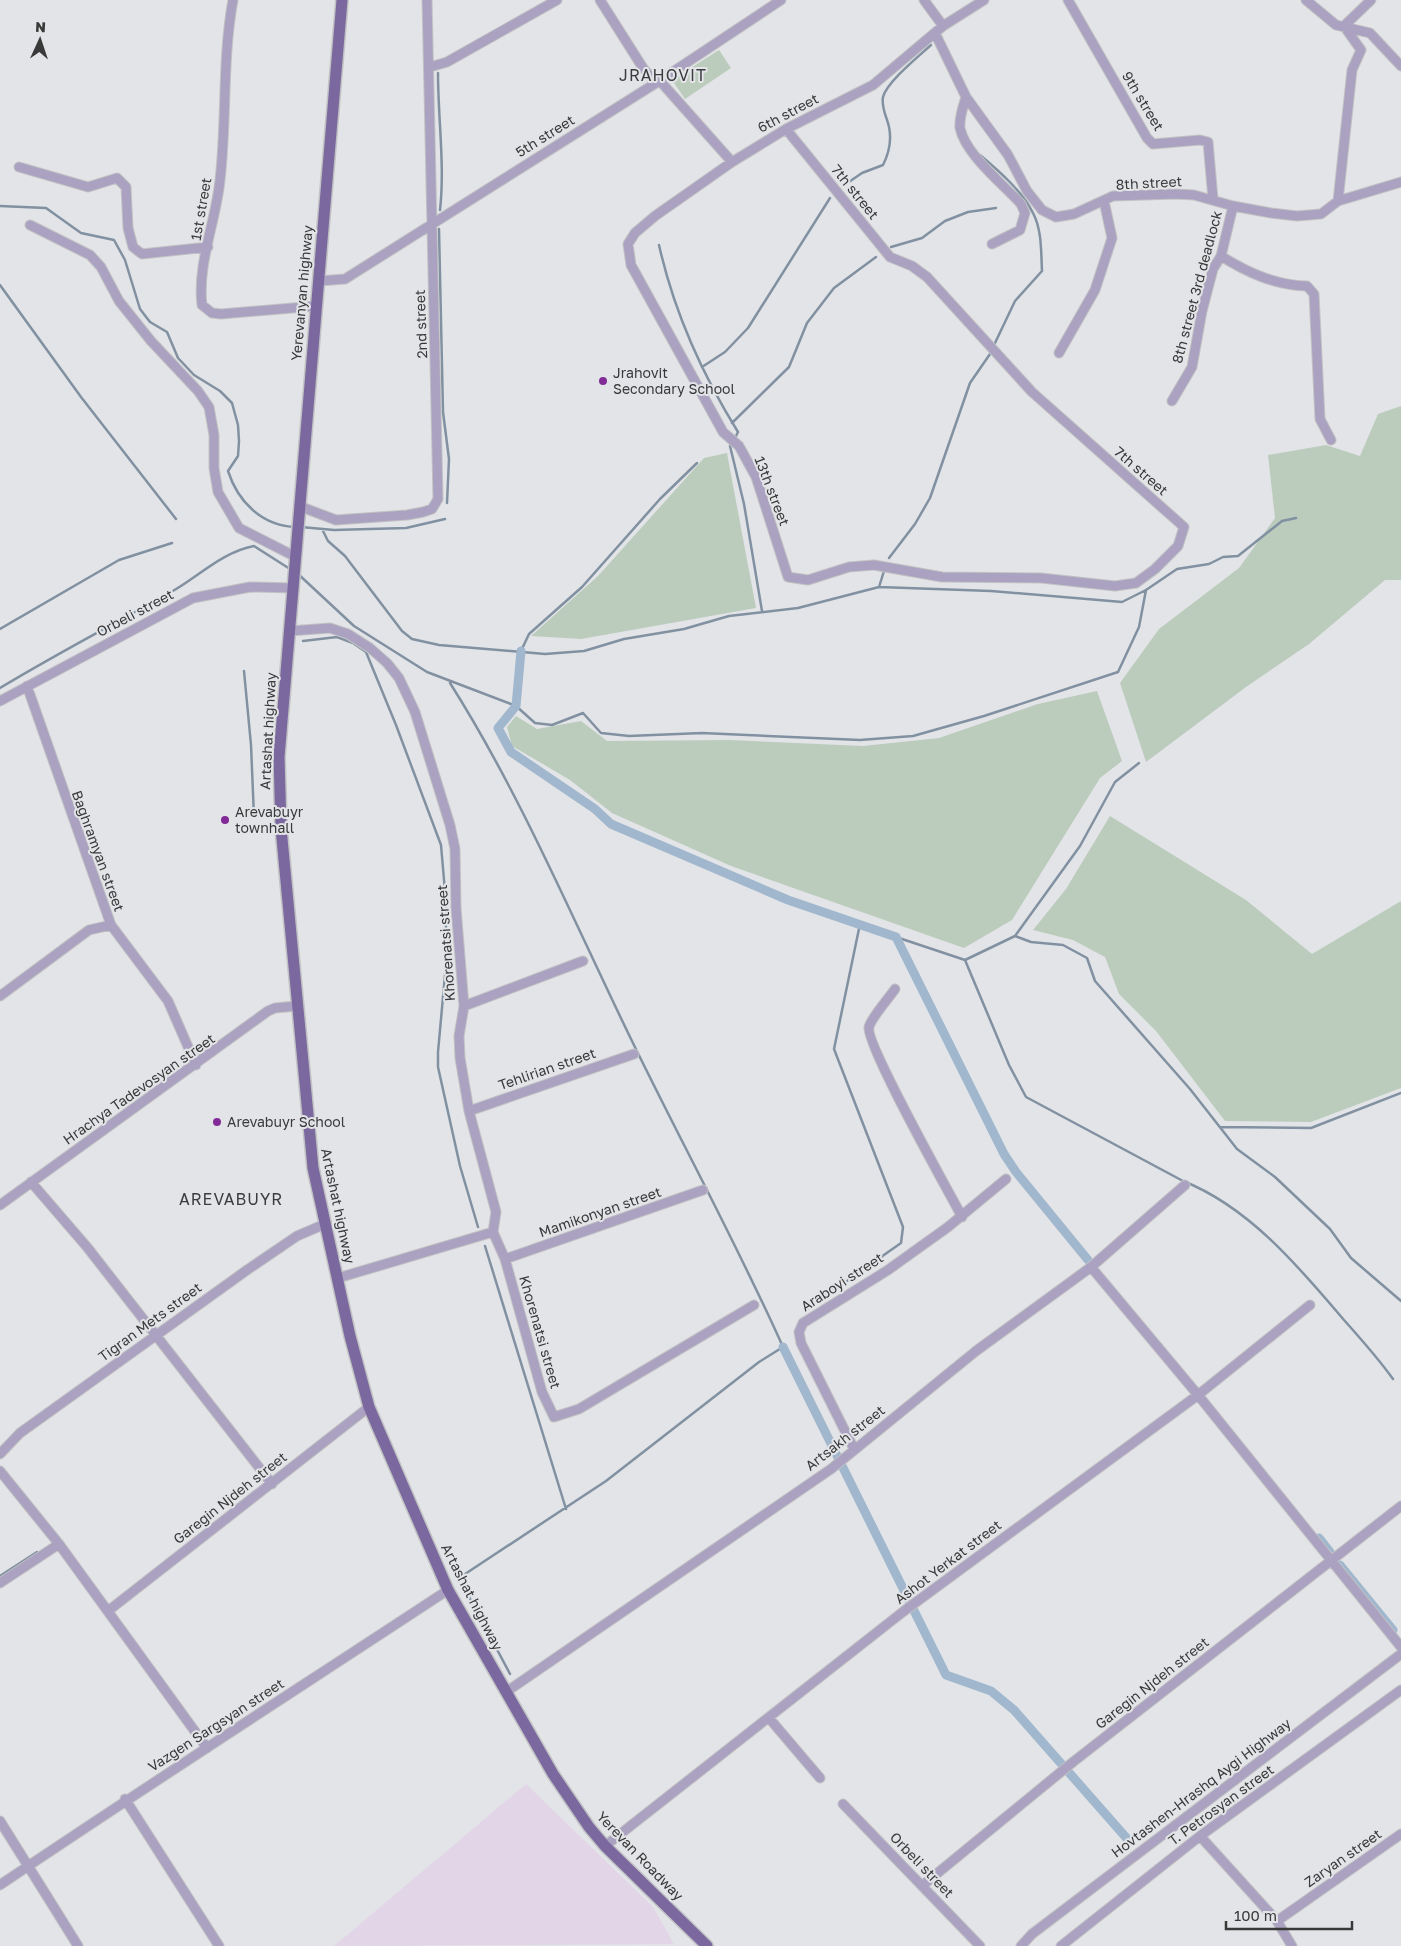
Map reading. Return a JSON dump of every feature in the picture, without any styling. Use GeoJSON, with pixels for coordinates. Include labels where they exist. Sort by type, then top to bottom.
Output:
{"type":"FeatureCollection","features":[{"type":"Feature","properties":{"kind":"main road","name":"Yerevanyan highway"},"geometry":{"type":"LineString","coordinates":[[294,588],[299,506],[342,0]]}},
{"type":"Feature","properties":{"kind":"main road","name":"Artashat highway"},"geometry":{"type":"LineString","coordinates":[[294,588],[280,757],[280,791],[310,1146],[325,1224],[350,1336],[369,1407],[448,1590],[542,1756]]}},
{"type":"Feature","properties":{"kind":"main road","name":"Yerevan Roadway"},"geometry":{"type":"LineString","coordinates":[[542,1756],[584,1820],[605,1846],[707,1946]]}},
{"type":"Feature","properties":{"kind":"street","name":"1st street"},"geometry":{"type":"LineString","coordinates":[[233,0],[227,47],[220,180],[201,291],[202,305],[206,310],[221,314],[316,306]]}},
{"type":"Feature","properties":{"kind":"street","name":"2nd street"},"geometry":{"type":"LineString","coordinates":[[299,506],[336,520],[407,516],[432,509],[436,504],[439,489],[428,0]]}},
{"type":"Feature","properties":{"kind":"street"},"geometry":{"type":"LineString","coordinates":[[430,67],[447,62],[557,0]]}},
{"type":"Feature","properties":{"kind":"street"},"geometry":{"type":"LineString","coordinates":[[600,0],[643,68],[732,162]]}},
{"type":"Feature","properties":{"kind":"street","name":"5th street"},"geometry":{"type":"LineString","coordinates":[[318,281],[345,279],[658,82],[781,0]]}},
{"type":"Feature","properties":{"kind":"street"},"geometry":{"type":"LineString","coordinates":[[924,0],[943,26]]}},
{"type":"Feature","properties":{"kind":"street","name":"6th street"},"geometry":{"type":"LineString","coordinates":[[631,265],[628,244],[634,233],[732,162],[786,129],[873,85],[943,26],[984,0]]}},
{"type":"Feature","properties":{"kind":"street","name":"9th street"},"geometry":{"type":"LineString","coordinates":[[1068,0],[1147,138],[1153,144],[1200,140],[1208,142],[1213,199]]}},
{"type":"Feature","properties":{"kind":"street"},"geometry":{"type":"LineString","coordinates":[[1306,0],[1336,25],[1370,33],[1401,66]]}},
{"type":"Feature","properties":{"kind":"street"},"geometry":{"type":"LineString","coordinates":[[1344,26],[1371,0]]}},
{"type":"Feature","properties":{"kind":"street"},"geometry":{"type":"LineString","coordinates":[[1338,201],[1352,70],[1361,50],[1344,26]]}},
{"type":"Feature","properties":{"kind":"street","name":"8th street"},"geometry":{"type":"LineString","coordinates":[[935,33],[966,98],[1008,155],[1027,191],[1042,210],[1056,217],[1074,214],[1113,196],[1194,195],[1233,206],[1297,216],[1321,214],[1338,201],[1401,182]]}},
{"type":"Feature","properties":{"kind":"street"},"geometry":{"type":"LineString","coordinates":[[966,98],[960,120],[960,130],[966,142],[977,157],[1021,204],[1025,213],[1020,230],[992,244]]}},
{"type":"Feature","properties":{"kind":"street","name":"7th street"},"geometry":{"type":"LineString","coordinates":[[786,129],[890,257],[912,266],[928,277],[1032,392],[1184,527],[1178,546],[1136,583],[1115,586],[1041,578],[942,577],[874,565],[849,567],[808,580],[788,577]]}},
{"type":"Feature","properties":{"kind":"street"},"geometry":{"type":"LineString","coordinates":[[19,167],[88,187],[117,178],[126,187],[128,228],[133,247],[142,254],[208,247]]}},
{"type":"Feature","properties":{"kind":"street"},"geometry":{"type":"LineString","coordinates":[[1059,354],[1095,290],[1112,238],[1104,201]]}},
{"type":"Feature","properties":{"kind":"street","name":"8th street 3rd deadlock"},"geometry":{"type":"LineString","coordinates":[[1172,401],[1192,367],[1202,311],[1213,269],[1221,256],[1233,206]]}},
{"type":"Feature","properties":{"kind":"street"},"geometry":{"type":"LineString","coordinates":[[30,225],[90,255],[101,267],[120,301],[151,340],[198,391],[209,407],[214,435],[214,468],[218,492],[239,528],[296,557]]}},
{"type":"Feature","properties":{"kind":"street"},"geometry":{"type":"LineString","coordinates":[[1221,256],[1244,270],[1286,285],[1307,286],[1314,294],[1320,419],[1331,440]]}},
{"type":"Feature","properties":{"kind":"street","name":"13th street"},"geometry":{"type":"LineString","coordinates":[[631,265],[723,432],[733,441],[756,477],[788,577]]}},
{"type":"Feature","properties":{"kind":"street","name":"Orbeli street"},"geometry":{"type":"LineString","coordinates":[[0,701],[193,598],[250,587],[294,588]]}},
{"type":"Feature","properties":{"kind":"street","name":"Khorenatsi street"},"geometry":{"type":"LineString","coordinates":[[289,631],[330,628],[348,634],[370,648],[387,663],[403,686],[415,712],[450,825],[455,849],[456,908],[464,1006],[459,1036],[460,1058],[469,1111],[496,1212],[493,1232],[505,1259],[533,1365],[547,1405],[554,1417],[579,1409],[754,1305]]}},
{"type":"Feature","properties":{"kind":"street","name":"Baghramyan street"},"geometry":{"type":"LineString","coordinates":[[27,686],[110,925],[168,1002],[196,1065]]}},
{"type":"Feature","properties":{"kind":"street"},"geometry":{"type":"LineString","coordinates":[[0,996],[89,930],[110,925]]}},
{"type":"Feature","properties":{"kind":"street"},"geometry":{"type":"LineString","coordinates":[[464,1006],[583,961]]}},
{"type":"Feature","properties":{"kind":"street"},"geometry":{"type":"LineString","coordinates":[[895,989],[869,1026],[869,1035],[882,1067],[962,1216]]}},
{"type":"Feature","properties":{"kind":"street","name":"Hrachya Tadevosyan street"},"geometry":{"type":"LineString","coordinates":[[0,1205],[154,1092],[196,1065],[268,1011],[276,1008],[297,1006]]}},
{"type":"Feature","properties":{"kind":"street","name":"Tehlirian street"},"geometry":{"type":"LineString","coordinates":[[469,1111],[634,1054]]}},
{"type":"Feature","properties":{"kind":"street","name":"Araboyi street"},"geometry":{"type":"LineString","coordinates":[[854,1449],[802,1343],[799,1332],[803,1323],[888,1270],[962,1216],[1006,1179]]}},
{"type":"Feature","properties":{"kind":"street"},"geometry":{"type":"LineString","coordinates":[[31,1182],[87,1246],[272,1484]]}},
{"type":"Feature","properties":{"kind":"street","name":"Artsakh street"},"geometry":{"type":"LineString","coordinates":[[506,1692],[832,1469],[854,1449],[976,1351],[1091,1267],[1185,1185]]}},
{"type":"Feature","properties":{"kind":"street","name":"Mamikonyan street"},"geometry":{"type":"LineString","coordinates":[[505,1259],[703,1190]]}},
{"type":"Feature","properties":{"kind":"street","name":"Tigran Mets street"},"geometry":{"type":"LineString","coordinates":[[0,1454],[20,1433],[155,1335],[297,1236],[325,1224]]}},
{"type":"Feature","properties":{"kind":"street"},"geometry":{"type":"LineString","coordinates":[[338,1278],[493,1232]]}},
{"type":"Feature","properties":{"kind":"street"},"geometry":{"type":"LineString","coordinates":[[1091,1267],[1198,1395],[1401,1647]]}},
{"type":"Feature","properties":{"kind":"street","name":"Ashot Yerkat street"},"geometry":{"type":"LineString","coordinates":[[605,1846],[904,1611],[1198,1395],[1310,1305]]}},
{"type":"Feature","properties":{"kind":"street","name":"Garegin Njdeh street"},"geometry":{"type":"LineString","coordinates":[[108,1611],[369,1407]]}},
{"type":"Feature","properties":{"kind":"street"},"geometry":{"type":"LineString","coordinates":[[0,1471],[59,1544],[207,1748]]}},
{"type":"Feature","properties":{"kind":"street","name":"Garegin Njdeh street"},"geometry":{"type":"LineString","coordinates":[[923,1885],[1073,1762],[1332,1562],[1401,1506]]}},
{"type":"Feature","properties":{"kind":"street"},"geometry":{"type":"LineString","coordinates":[[0,1582],[59,1544]]}},
{"type":"Feature","properties":{"kind":"street","name":"Vazgen Sargsyan street"},"geometry":{"type":"LineString","coordinates":[[0,1885],[125,1800],[448,1590]]}},
{"type":"Feature","properties":{"kind":"street","name":"Hovtashen-Hrashq Aygi Highway"},"geometry":{"type":"LineString","coordinates":[[1021,1946],[1032,1934],[1401,1654]]}},
{"type":"Feature","properties":{"kind":"street","name":"T. Petrosyan street"},"geometry":{"type":"LineString","coordinates":[[1061,1946],[1200,1836],[1401,1690]]}},
{"type":"Feature","properties":{"kind":"street"},"geometry":{"type":"LineString","coordinates":[[769,1718],[820,1778]]}},
{"type":"Feature","properties":{"kind":"street"},"geometry":{"type":"LineString","coordinates":[[125,1800],[219,1946]]}},
{"type":"Feature","properties":{"kind":"street","name":"Orbeli street"},"geometry":{"type":"LineString","coordinates":[[843,1804],[980,1946]]}},
{"type":"Feature","properties":{"kind":"street"},"geometry":{"type":"LineString","coordinates":[[0,1821],[78,1946]]}},
{"type":"Feature","properties":{"kind":"street","name":"Zaryan street"},"geometry":{"type":"LineString","coordinates":[[1277,1921],[1401,1834]]}},
{"type":"Feature","properties":{"kind":"street"},"geometry":{"type":"LineString","coordinates":[[1200,1836],[1277,1921],[1292,1946]]}},
{"type":"Feature","properties":{"kind":"shaded area"},"geometry":{"type":"Polygon","coordinates":[[[526,1784],[653,1907],[674,1944],[334,1946],[526,1784]]]}},
{"type":"Feature","properties":{"kind":"green space"},"geometry":{"type":"Polygon","coordinates":[[[719,50],[731,68],[685,99],[672,80],[719,50]]]}},
{"type":"Feature","properties":{"kind":"green space"},"geometry":{"type":"Polygon","coordinates":[[[1401,406],[1401,580],[1385,580],[1309,644],[1246,687],[1146,762],[1120,683],[1159,629],[1239,568],[1275,518],[1268,455],[1326,445],[1360,456],[1378,414],[1401,406]]]}},
{"type":"Feature","properties":{"kind":"green space"},"geometry":{"type":"Polygon","coordinates":[[[727,453],[756,608],[581,639],[531,636],[598,576],[704,458],[727,453]]]}},
{"type":"Feature","properties":{"kind":"green space"},"geometry":{"type":"Polygon","coordinates":[[[1097,691],[1122,761],[1100,778],[1012,920],[964,948],[731,866],[612,813],[570,780],[512,746],[507,727],[516,716],[537,729],[581,721],[607,741],[730,740],[863,746],[939,738],[1038,704],[1097,691]]]}},
{"type":"Feature","properties":{"kind":"green space"},"geometry":{"type":"Polygon","coordinates":[[[1110,816],[1246,900],[1312,954],[1401,901],[1401,1088],[1311,1122],[1225,1121],[1156,1031],[1119,994],[1105,957],[1073,940],[1033,930],[1066,889],[1110,816]]]}},
{"type":"Feature","properties":{"kind":"waterway"},"geometry":{"type":"LineString","coordinates":[[843,186],[862,173],[883,165],[890,142],[883,97],[897,77],[931,45]]}},
{"type":"Feature","properties":{"kind":"waterway"},"geometry":{"type":"LineString","coordinates":[[438,73],[442,159],[440,210]]}},
{"type":"Feature","properties":{"kind":"waterway"},"geometry":{"type":"LineString","coordinates":[[980,155],[1010,182],[1023,197],[1036,220],[1040,241],[1042,271],[1015,301],[995,343]]}},
{"type":"Feature","properties":{"kind":"waterway"},"geometry":{"type":"LineString","coordinates":[[702,367],[725,352],[748,328],[830,198]]}},
{"type":"Feature","properties":{"kind":"waterway"},"geometry":{"type":"LineString","coordinates":[[0,206],[46,208],[81,233],[114,240],[125,260],[140,309],[150,322],[167,332],[178,358],[194,375],[220,391],[232,403],[238,425],[239,441],[238,456],[228,471],[238,493],[262,517],[284,526],[296,527]]}},
{"type":"Feature","properties":{"kind":"waterway"},"geometry":{"type":"LineString","coordinates":[[891,247],[922,238],[945,221],[968,212],[996,208]]}},
{"type":"Feature","properties":{"kind":"waterway"},"geometry":{"type":"LineString","coordinates":[[439,229],[443,412],[449,459],[447,503]]}},
{"type":"Feature","properties":{"kind":"waterway"},"geometry":{"type":"LineString","coordinates":[[659,245],[681,318],[701,365],[738,432],[735,438]]}},
{"type":"Feature","properties":{"kind":"waterway"},"geometry":{"type":"LineString","coordinates":[[732,423],[789,367],[807,323],[834,288],[876,257]]}},
{"type":"Feature","properties":{"kind":"waterway"},"geometry":{"type":"LineString","coordinates":[[0,285],[81,397],[176,519]]}},
{"type":"Feature","properties":{"kind":"waterway"},"geometry":{"type":"LineString","coordinates":[[889,558],[915,524],[930,498],[970,383],[990,354]]}},
{"type":"Feature","properties":{"kind":"waterway"},"geometry":{"type":"LineString","coordinates":[[732,443],[730,446],[744,504],[762,611]]}},
{"type":"Feature","properties":{"kind":"waterway"},"geometry":{"type":"LineString","coordinates":[[521,651],[529,634],[582,587],[660,499],[697,463]]}},
{"type":"Feature","properties":{"kind":"waterway"},"geometry":{"type":"LineString","coordinates":[[322,529],[328,541],[345,556],[402,631],[412,639],[439,645],[545,654],[584,651],[624,639],[684,629],[729,616],[798,608],[879,587],[991,591],[1122,602],[1146,590],[1177,569],[1209,564],[1223,557],[1238,556],[1282,521],[1296,518]]}},
{"type":"Feature","properties":{"kind":"waterway"},"geometry":{"type":"LineString","coordinates":[[301,527],[334,530],[406,528],[445,519]]}},
{"type":"Feature","properties":{"kind":"waterway"},"geometry":{"type":"LineString","coordinates":[[0,629],[119,560],[172,543]]}},
{"type":"Feature","properties":{"kind":"waterway"},"geometry":{"type":"LineString","coordinates":[[0,688],[171,592],[221,559],[242,549],[254,546],[290,569]]}},
{"type":"Feature","properties":{"kind":"waterway"},"geometry":{"type":"LineString","coordinates":[[879,587],[884,571]]}},
{"type":"Feature","properties":{"kind":"waterway"},"geometry":{"type":"LineString","coordinates":[[297,573],[354,626],[427,672],[516,706],[535,723],[552,725],[583,713],[601,733],[629,736],[702,733],[860,740],[913,736],[984,716],[1118,672],[1139,627],[1146,590]]}},
{"type":"Feature","properties":{"kind":"waterway"},"geometry":{"type":"LineString","coordinates":[[303,641],[337,637],[353,643],[366,652],[396,725],[441,845],[446,903],[446,964],[438,1067],[460,1166],[478,1227]]}},
{"type":"Feature","properties":{"kind":"waterway"},"geometry":{"type":"LineString","coordinates":[[521,651],[516,706],[498,728],[511,752],[595,809],[611,824],[788,900],[896,937],[1004,1154],[1016,1172],[1088,1260]]}},
{"type":"Feature","properties":{"kind":"waterway"},"geometry":{"type":"LineString","coordinates":[[244,671],[251,745],[254,817]]}},
{"type":"Feature","properties":{"kind":"waterway"},"geometry":{"type":"LineString","coordinates":[[450,683],[476,726],[523,813],[631,1039],[783,1347],[759,1362],[606,1481],[459,1578],[510,1674]]}},
{"type":"Feature","properties":{"kind":"waterway"},"geometry":{"type":"LineString","coordinates":[[1015,936],[1080,846],[1115,782],[1139,763]]}},
{"type":"Feature","properties":{"kind":"waterway"},"geometry":{"type":"LineString","coordinates":[[807,1309],[901,1243],[903,1227],[834,1049],[860,924]]}},
{"type":"Feature","properties":{"kind":"waterway"},"geometry":{"type":"LineString","coordinates":[[965,960],[1015,936],[1031,942],[1063,945],[1087,958],[1095,981],[1190,1089],[1237,1149],[1275,1177],[1330,1229],[1351,1258],[1401,1301]]}},
{"type":"Feature","properties":{"kind":"waterway"},"geometry":{"type":"LineString","coordinates":[[896,937],[965,960],[1009,1065],[1026,1097],[1207,1192],[1251,1222],[1291,1260],[1393,1379]]}},
{"type":"Feature","properties":{"kind":"waterway"},"geometry":{"type":"LineString","coordinates":[[1220,1127],[1311,1128],[1401,1093]]}},
{"type":"Feature","properties":{"kind":"waterway"},"geometry":{"type":"LineString","coordinates":[[485,1246],[566,1509]]}},
{"type":"Feature","properties":{"kind":"waterway"},"geometry":{"type":"LineString","coordinates":[[783,1347],[946,1675],[991,1691],[1014,1710],[1130,1842]]}},
{"type":"Feature","properties":{"kind":"waterway"},"geometry":{"type":"LineString","coordinates":[[1319,1538],[1330,1552]]}},
{"type":"Feature","properties":{"kind":"waterway"},"geometry":{"type":"LineString","coordinates":[[0,1576],[37,1552]]}},
{"type":"Feature","properties":{"kind":"waterway"},"geometry":{"type":"LineString","coordinates":[[1340,1565],[1393,1630]]}},
{"type":"Feature","properties":{"kind":"place","name":"Jrahovit Secondary School"},"geometry":{"type":"Point","coordinates":[603,381]}},
{"type":"Feature","properties":{"kind":"place","name":"Arevabuyr townhall"},"geometry":{"type":"Point","coordinates":[225,820]}},
{"type":"Feature","properties":{"kind":"place","name":"Arevabuyr School"},"geometry":{"type":"Point","coordinates":[217,1122]}},
{"type":"Feature","properties":{"kind":"district","name":"JRAHOVIT"},"geometry":{"type":"Point","coordinates":[663,75]}},
{"type":"Feature","properties":{"kind":"district","name":"AREVABUYR"},"geometry":{"type":"Point","coordinates":[231,1199]}}]}
